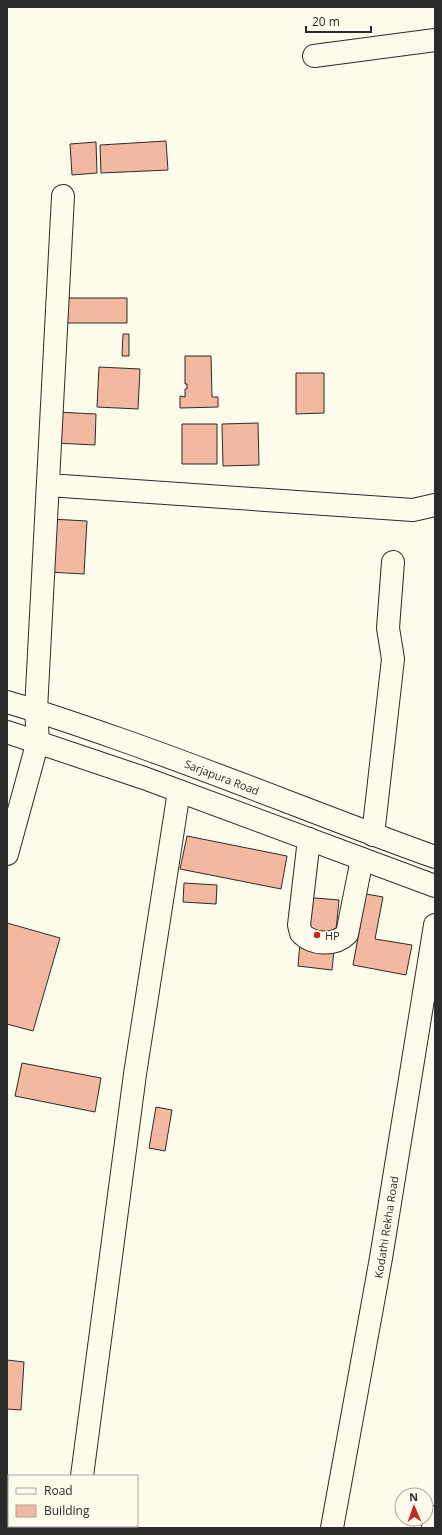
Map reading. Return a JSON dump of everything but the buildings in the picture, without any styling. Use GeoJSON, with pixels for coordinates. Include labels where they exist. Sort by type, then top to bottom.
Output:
{"type":"FeatureCollection","features":[{"type":"Feature","properties":{"kind":"street"},"geometry":{"type":"LineString","coordinates":[[314,56],[435,40]]}},
{"type":"Feature","properties":{"kind":"street"},"geometry":{"type":"LineString","coordinates":[[7,854],[38,741],[36,710],[62,196]]}},
{"type":"Feature","properties":{"kind":"street"},"geometry":{"type":"LineString","coordinates":[[48,486],[413,510],[435,505]]}},
{"type":"Feature","properties":{"kind":"street"},"geometry":{"type":"LineString","coordinates":[[373,835],[393,659],[388,628],[393,562]]}},
{"type":"Feature","properties":{"kind":"street","name":"Sarjapura Road"},"geometry":{"type":"LineString","coordinates":[[7,702],[36,710],[192,765],[373,835],[435,857]]}},
{"type":"Feature","properties":{"kind":"street"},"geometry":{"type":"LineString","coordinates":[[7,732],[38,741],[144,778],[435,886]]}},
{"type":"Feature","properties":{"kind":"street"},"geometry":{"type":"LineString","coordinates":[[82,1475],[135,1074],[179,791]]}},
{"type":"Feature","properties":{"kind":"street"},"geometry":{"type":"LineString","coordinates":[[309,839],[299,925],[301,933],[312,941],[334,942],[347,934],[362,859]]}},
{"type":"Feature","properties":{"kind":"street","name":"Kodathi Rekha Road"},"geometry":{"type":"LineString","coordinates":[[332,1528],[381,1258],[435,925]]}},
{"type":"Feature","properties":{"kind":"street"},"geometry":{"type":"LineString","coordinates":[[433,1528],[435,1517]]}},
{"type":"Feature","properties":{"kind":"place","name":"HP"},"geometry":{"type":"Point","coordinates":[317,935]}}]}
